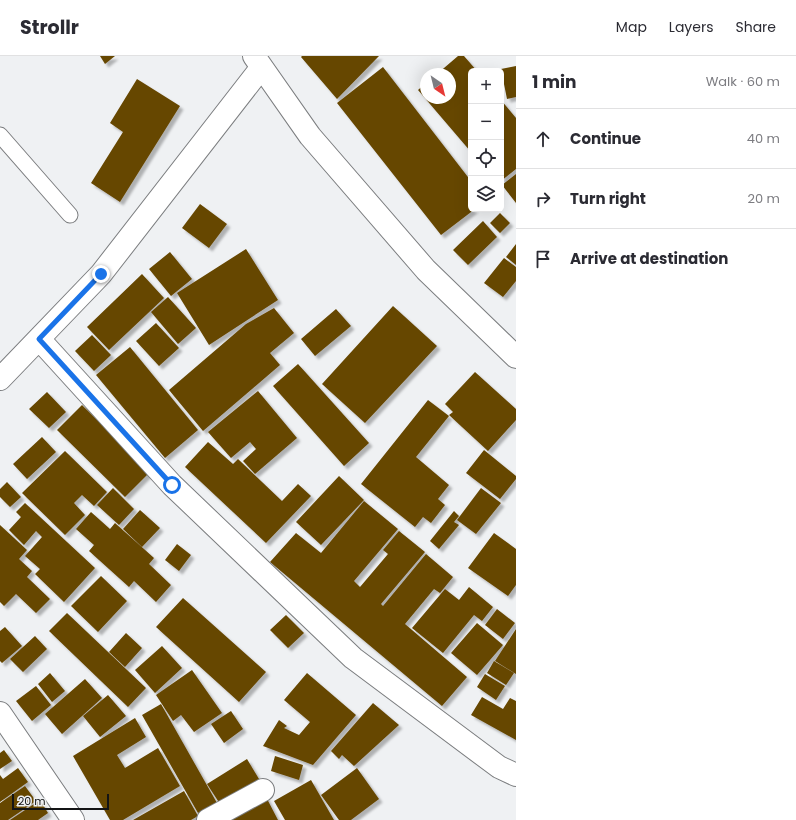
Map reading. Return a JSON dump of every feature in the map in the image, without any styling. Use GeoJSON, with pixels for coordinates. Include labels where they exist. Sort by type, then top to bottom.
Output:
{"type":"FeatureCollection","features":[{"type":"Feature","properties":{"kind":"street"},"geometry":{"type":"LineString","coordinates":[[0,379],[101,274],[257,62],[310,136],[426,270],[516,357]]}},
{"type":"Feature","properties":{"kind":"street"},"geometry":{"type":"LineString","coordinates":[[39,339],[172,485],[352,658],[499,767],[516,775]]}},
{"type":"Feature","properties":{"kind":"street"},"geometry":{"type":"LineString","coordinates":[[0,713],[73,820]]}},
{"type":"Feature","properties":{"kind":"street"},"geometry":{"type":"LineString","coordinates":[[208,820],[262,790]]}},
{"type":"Feature","properties":{"kind":"lane"},"geometry":{"type":"LineString","coordinates":[[0,135],[70,215]]}},
{"type":"Feature","properties":{"kind":"building"},"geometry":{"type":"Polygon","coordinates":[[[100,56],[115,56],[105,64],[100,56]]]}},
{"type":"Feature","properties":{"kind":"building"},"geometry":{"type":"Polygon","coordinates":[[[379,56],[337,99],[301,57],[379,56]]]}},
{"type":"Feature","properties":{"kind":"building"},"geometry":{"type":"Polygon","coordinates":[[[458,56],[464,56],[474,68],[468,68],[468,148],[430,104],[456,104],[456,68],[444,68],[458,56]]]}},
{"type":"Feature","properties":{"kind":"building"},"geometry":{"type":"Polygon","coordinates":[[[516,66],[516,97],[507,99],[504,84],[504,68],[516,66]]]}},
{"type":"Feature","properties":{"kind":"building"},"geometry":{"type":"Polygon","coordinates":[[[383,67],[468,177],[468,212],[471,212],[441,235],[337,103],[383,67]]]}},
{"type":"Feature","properties":{"kind":"building"},"geometry":{"type":"Polygon","coordinates":[[[137,79],[180,106],[120,202],[91,183],[123,132],[110,123],[137,79]]]}},
{"type":"Feature","properties":{"kind":"building"},"geometry":{"type":"Polygon","coordinates":[[[504,104],[516,118],[516,169],[504,179],[504,104]]]}},
{"type":"Feature","properties":{"kind":"building"},"geometry":{"type":"Polygon","coordinates":[[[516,174],[516,203],[504,188],[504,183],[516,174]]]}},
{"type":"Feature","properties":{"kind":"building"},"geometry":{"type":"Polygon","coordinates":[[[200,204],[227,224],[209,248],[182,228],[200,204]]]}},
{"type":"Feature","properties":{"kind":"building"},"geometry":{"type":"Polygon","coordinates":[[[500,213],[510,223],[500,233],[490,223],[500,213]]]}},
{"type":"Feature","properties":{"kind":"building"},"geometry":{"type":"Polygon","coordinates":[[[483,221],[497,237],[468,265],[453,250],[483,221]]]}},
{"type":"Feature","properties":{"kind":"building"},"geometry":{"type":"Polygon","coordinates":[[[516,244],[516,265],[506,257],[516,244]]]}},
{"type":"Feature","properties":{"kind":"building"},"geometry":{"type":"Polygon","coordinates":[[[246,249],[278,300],[209,345],[177,293],[246,249]]]}},
{"type":"Feature","properties":{"kind":"building"},"geometry":{"type":"Polygon","coordinates":[[[170,252],[192,279],[171,296],[149,269],[170,252]]]}},
{"type":"Feature","properties":{"kind":"building"},"geometry":{"type":"Polygon","coordinates":[[[504,258],[516,267],[516,281],[503,297],[484,283],[504,258]]]}},
{"type":"Feature","properties":{"kind":"building"},"geometry":{"type":"Polygon","coordinates":[[[142,274],[164,298],[109,350],[87,327],[142,274]]]}},
{"type":"Feature","properties":{"kind":"building"},"geometry":{"type":"Polygon","coordinates":[[[168,297],[196,328],[178,344],[151,312],[168,297]]]}},
{"type":"Feature","properties":{"kind":"building"},"geometry":{"type":"Polygon","coordinates":[[[393,306],[437,346],[365,423],[322,384],[393,306]]]}},
{"type":"Feature","properties":{"kind":"building"},"geometry":{"type":"Polygon","coordinates":[[[274,308],[294,333],[270,353],[280,365],[203,431],[169,390],[246,324],[274,308]]]}},
{"type":"Feature","properties":{"kind":"building"},"geometry":{"type":"Polygon","coordinates":[[[336,309],[351,326],[315,356],[301,339],[336,309]]]}},
{"type":"Feature","properties":{"kind":"building"},"geometry":{"type":"Polygon","coordinates":[[[156,323],[179,348],[159,366],[136,341],[156,323]]]}},
{"type":"Feature","properties":{"kind":"building"},"geometry":{"type":"Polygon","coordinates":[[[92,335],[111,355],[94,371],[75,351],[92,335]]]}},
{"type":"Feature","properties":{"kind":"building"},"geometry":{"type":"Polygon","coordinates":[[[130,347],[198,430],[165,458],[96,375],[130,347]]]}},
{"type":"Feature","properties":{"kind":"building"},"geometry":{"type":"Polygon","coordinates":[[[298,364],[369,443],[344,466],[273,386],[298,364]]]}},
{"type":"Feature","properties":{"kind":"building"},"geometry":{"type":"Polygon","coordinates":[[[475,372],[516,409],[516,420],[488,451],[449,415],[453,412],[445,404],[475,372]]]}},
{"type":"Feature","properties":{"kind":"building"},"geometry":{"type":"Polygon","coordinates":[[[258,391],[297,438],[255,474],[243,461],[256,449],[250,442],[231,458],[208,432],[258,391]]]}},
{"type":"Feature","properties":{"kind":"building"},"geometry":{"type":"Polygon","coordinates":[[[47,392],[66,412],[49,428],[29,409],[47,392]]]}},
{"type":"Feature","properties":{"kind":"building"},"geometry":{"type":"Polygon","coordinates":[[[428,400],[449,416],[416,457],[449,485],[438,499],[445,505],[431,523],[423,517],[415,527],[361,484],[428,400]]]}},
{"type":"Feature","properties":{"kind":"building"},"geometry":{"type":"Polygon","coordinates":[[[82,405],[150,472],[125,497],[57,430],[82,405]]]}},
{"type":"Feature","properties":{"kind":"building"},"geometry":{"type":"Polygon","coordinates":[[[42,437],[56,452],[27,479],[13,464],[42,437]]]}},
{"type":"Feature","properties":{"kind":"building"},"geometry":{"type":"Polygon","coordinates":[[[208,442],[233,464],[238,459],[282,501],[298,484],[311,496],[266,543],[185,467],[208,442]]]}},
{"type":"Feature","properties":{"kind":"building"},"geometry":{"type":"Polygon","coordinates":[[[484,450],[516,476],[516,479],[500,499],[466,473],[484,450]]]}},
{"type":"Feature","properties":{"kind":"building"},"geometry":{"type":"Polygon","coordinates":[[[65,451],[107,492],[94,506],[82,495],[74,503],[85,515],[65,535],[22,493],[65,451]]]}},
{"type":"Feature","properties":{"kind":"building"},"geometry":{"type":"Polygon","coordinates":[[[339,476],[364,500],[321,545],[296,522],[339,476]]]}},
{"type":"Feature","properties":{"kind":"building"},"geometry":{"type":"Polygon","coordinates":[[[7,482],[21,497],[10,507],[0,497],[0,489],[7,482]]]}},
{"type":"Feature","properties":{"kind":"building"},"geometry":{"type":"Polygon","coordinates":[[[113,488],[134,509],[119,525],[97,505],[113,488]]]}},
{"type":"Feature","properties":{"kind":"building"},"geometry":{"type":"Polygon","coordinates":[[[481,488],[501,503],[476,534],[457,520],[481,488]]]}},
{"type":"Feature","properties":{"kind":"building"},"geometry":{"type":"Polygon","coordinates":[[[364,501],[398,529],[354,581],[360,587],[388,554],[383,550],[399,531],[425,552],[381,604],[383,606],[426,554],[453,577],[440,593],[434,589],[405,624],[467,677],[442,706],[270,562],[296,533],[321,553],[364,501]]]}},
{"type":"Feature","properties":{"kind":"building"},"geometry":{"type":"Polygon","coordinates":[[[25,503],[95,568],[64,602],[35,574],[40,569],[25,556],[42,537],[36,531],[24,545],[9,530],[21,517],[16,512],[25,503]]]}},
{"type":"Feature","properties":{"kind":"building"},"geometry":{"type":"Polygon","coordinates":[[[140,510],[160,528],[142,547],[123,529],[140,510]]]}},
{"type":"Feature","properties":{"kind":"building"},"geometry":{"type":"Polygon","coordinates":[[[454,511],[459,516],[454,522],[459,525],[439,549],[430,541],[454,511]]]}},
{"type":"Feature","properties":{"kind":"building"},"geometry":{"type":"Polygon","coordinates":[[[91,512],[110,529],[115,523],[154,558],[149,564],[171,585],[156,602],[134,581],[129,587],[89,551],[94,545],[76,529],[91,512]]]}},
{"type":"Feature","properties":{"kind":"building"},"geometry":{"type":"Polygon","coordinates":[[[0,525],[27,550],[19,559],[32,571],[27,577],[50,599],[36,613],[16,594],[4,606],[0,602],[0,525]]]}},
{"type":"Feature","properties":{"kind":"building"},"geometry":{"type":"Polygon","coordinates":[[[494,533],[516,549],[516,585],[508,596],[468,568],[494,533]]]}},
{"type":"Feature","properties":{"kind":"building"},"geometry":{"type":"Polygon","coordinates":[[[177,544],[191,555],[179,571],[165,560],[177,544]]]}},
{"type":"Feature","properties":{"kind":"building"},"geometry":{"type":"Polygon","coordinates":[[[101,576],[127,601],[98,632],[71,606],[101,576]]]}},
{"type":"Feature","properties":{"kind":"building"},"geometry":{"type":"Polygon","coordinates":[[[469,587],[493,607],[482,621],[474,615],[443,653],[412,628],[445,589],[459,600],[469,587]]]}},
{"type":"Feature","properties":{"kind":"building"},"geometry":{"type":"Polygon","coordinates":[[[183,598],[266,672],[239,702],[156,627],[183,598]]]}},
{"type":"Feature","properties":{"kind":"building"},"geometry":{"type":"Polygon","coordinates":[[[497,609],[515,623],[503,639],[485,625],[497,609]]]}},
{"type":"Feature","properties":{"kind":"building"},"geometry":{"type":"Polygon","coordinates":[[[67,613],[146,688],[128,707],[49,631],[67,613]]]}},
{"type":"Feature","properties":{"kind":"building"},"geometry":{"type":"Polygon","coordinates":[[[286,615],[304,633],[288,648],[270,630],[286,615]]]}},
{"type":"Feature","properties":{"kind":"building"},"geometry":{"type":"Polygon","coordinates":[[[477,623],[503,645],[477,675],[451,653],[477,623]]]}},
{"type":"Feature","properties":{"kind":"building"},"geometry":{"type":"Polygon","coordinates":[[[5,627],[22,646],[2,663],[0,661],[0,631],[5,627]]]}},
{"type":"Feature","properties":{"kind":"building"},"geometry":{"type":"Polygon","coordinates":[[[516,629],[516,674],[495,661],[516,629]]]}},
{"type":"Feature","properties":{"kind":"building"},"geometry":{"type":"Polygon","coordinates":[[[126,633],[142,648],[125,667],[109,652],[126,633]]]}},
{"type":"Feature","properties":{"kind":"building"},"geometry":{"type":"Polygon","coordinates":[[[35,636],[47,649],[23,672],[10,659],[35,636]]]}},
{"type":"Feature","properties":{"kind":"building"},"geometry":{"type":"Polygon","coordinates":[[[162,646],[182,668],[155,693],[135,670],[162,646]]]}},
{"type":"Feature","properties":{"kind":"building"},"geometry":{"type":"Polygon","coordinates":[[[494,661],[514,673],[506,685],[487,673],[494,661]]]}},
{"type":"Feature","properties":{"kind":"building"},"geometry":{"type":"Polygon","coordinates":[[[192,670],[222,713],[194,732],[181,715],[173,721],[156,695],[192,670]]]}},
{"type":"Feature","properties":{"kind":"building"},"geometry":{"type":"Polygon","coordinates":[[[50,673],[65,691],[52,702],[38,684],[50,673]]]}},
{"type":"Feature","properties":{"kind":"building"},"geometry":{"type":"Polygon","coordinates":[[[307,673],[356,715],[313,765],[263,746],[279,720],[287,726],[284,728],[299,735],[310,722],[284,700],[307,673]]]}},
{"type":"Feature","properties":{"kind":"building"},"geometry":{"type":"Polygon","coordinates":[[[485,674],[505,686],[496,700],[477,687],[485,674]]]}},
{"type":"Feature","properties":{"kind":"building"},"geometry":{"type":"Polygon","coordinates":[[[85,679],[102,698],[62,734],[45,714],[85,679]]]}},
{"type":"Feature","properties":{"kind":"building"},"geometry":{"type":"Polygon","coordinates":[[[36,686],[51,705],[32,721],[16,701],[36,686]]]}},
{"type":"Feature","properties":{"kind":"building"},"geometry":{"type":"Polygon","coordinates":[[[108,695],[126,716],[100,737],[83,716],[108,695]]]}},
{"type":"Feature","properties":{"kind":"building"},"geometry":{"type":"Polygon","coordinates":[[[482,697],[503,709],[510,698],[516,701],[516,740],[471,715],[482,697]]]}},
{"type":"Feature","properties":{"kind":"building"},"geometry":{"type":"Polygon","coordinates":[[[373,703],[399,725],[354,766],[342,755],[339,759],[331,751],[373,703]]]}},
{"type":"Feature","properties":{"kind":"building"},"geometry":{"type":"Polygon","coordinates":[[[161,704],[217,803],[198,813],[142,715],[161,704]]]}},
{"type":"Feature","properties":{"kind":"building"},"geometry":{"type":"Polygon","coordinates":[[[231,711],[243,729],[224,743],[211,724],[231,711]]]}},
{"type":"Feature","properties":{"kind":"building"},"geometry":{"type":"Polygon","coordinates":[[[135,718],[146,737],[117,755],[125,768],[158,748],[180,786],[123,820],[110,820],[73,756],[135,718]]]}},
{"type":"Feature","properties":{"kind":"building"},"geometry":{"type":"Polygon","coordinates":[[[4,750],[12,761],[0,769],[0,753],[4,750]]]}},
{"type":"Feature","properties":{"kind":"building"},"geometry":{"type":"Polygon","coordinates":[[[275,756],[303,765],[299,780],[271,771],[275,756]]]}},
{"type":"Feature","properties":{"kind":"building"},"geometry":{"type":"Polygon","coordinates":[[[247,759],[259,779],[220,804],[207,784],[247,759]]]}},
{"type":"Feature","properties":{"kind":"building"},"geometry":{"type":"Polygon","coordinates":[[[18,768],[28,782],[0,802],[0,775],[3,779],[18,768]]]}},
{"type":"Feature","properties":{"kind":"building"},"geometry":{"type":"Polygon","coordinates":[[[357,768],[379,799],[351,820],[339,820],[321,795],[357,768]]]}},
{"type":"Feature","properties":{"kind":"building"},"geometry":{"type":"Polygon","coordinates":[[[311,780],[334,820],[285,820],[274,801],[311,780]]]}},
{"type":"Feature","properties":{"kind":"building"},"geometry":{"type":"Polygon","coordinates":[[[25,786],[36,801],[8,820],[0,820],[0,803],[25,786]]]}},
{"type":"Feature","properties":{"kind":"building"},"geometry":{"type":"Polygon","coordinates":[[[184,791],[198,816],[191,820],[133,820],[184,791]]]}},
{"type":"Feature","properties":{"kind":"building"},"geometry":{"type":"Polygon","coordinates":[[[265,795],[278,820],[219,820],[265,795]]]}},
{"type":"Feature","properties":{"kind":"building"},"geometry":{"type":"Polygon","coordinates":[[[40,800],[48,813],[38,820],[10,820],[40,800]]]}},
{"type":"Feature","properties":{"kind":"route"},"geometry":{"type":"LineString","coordinates":[[101,274],[39,339],[172,485]]}}]}
